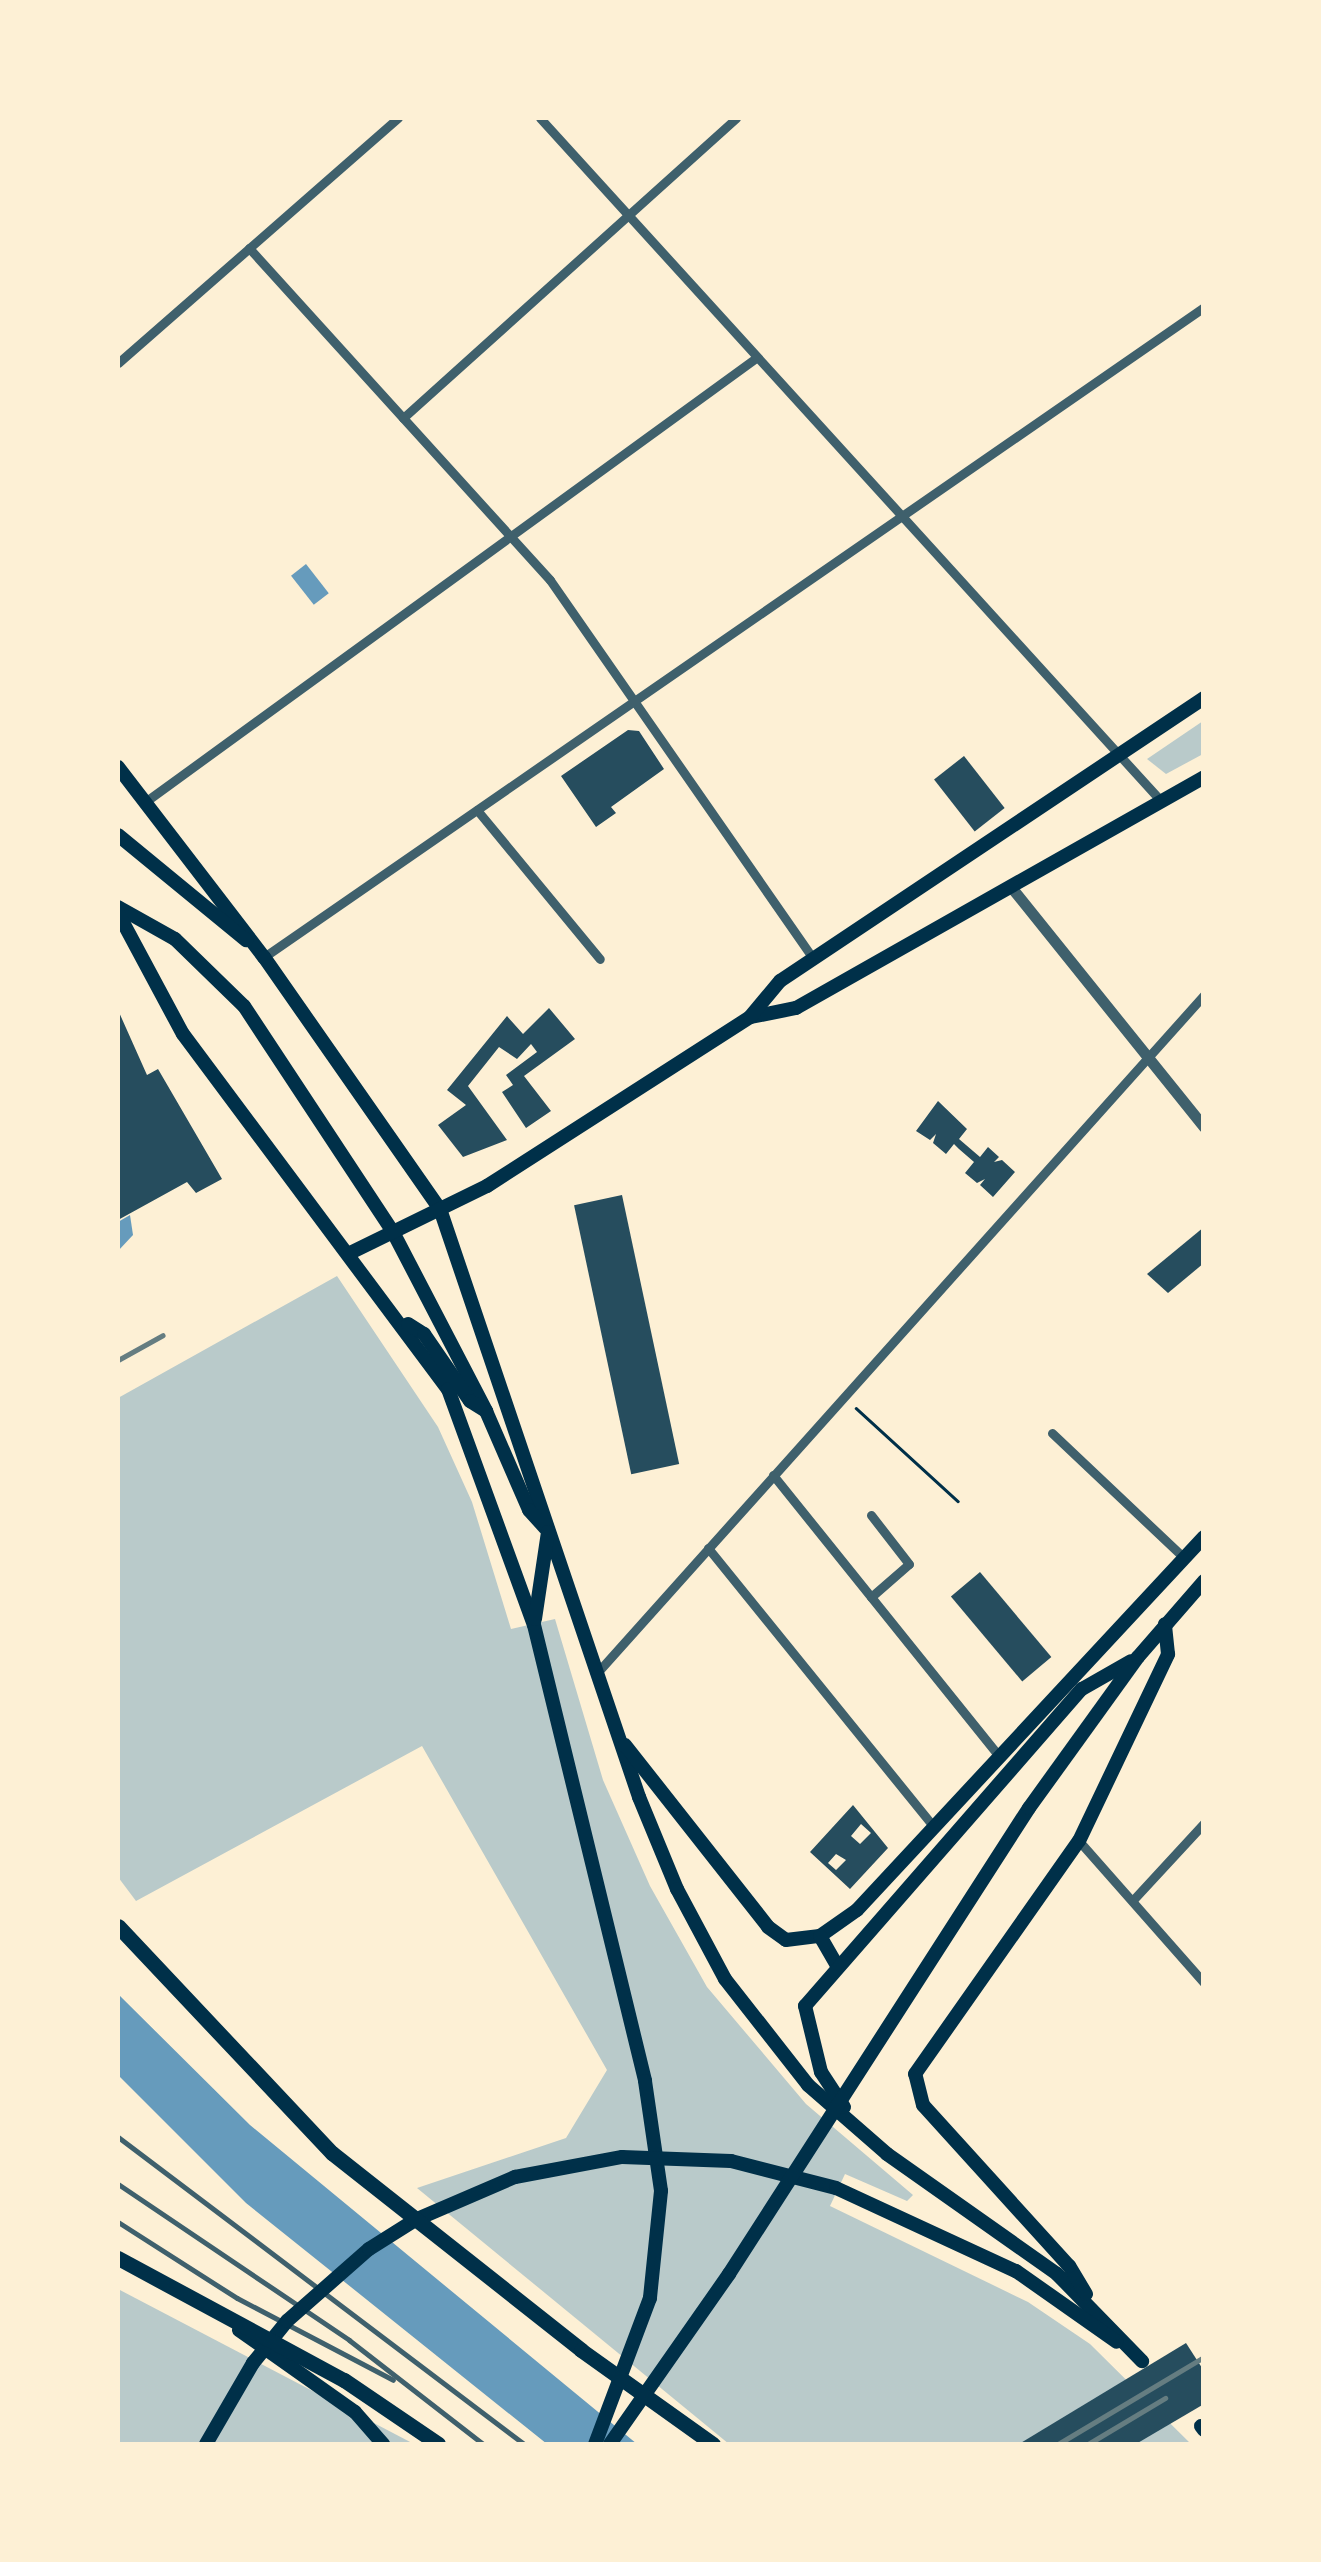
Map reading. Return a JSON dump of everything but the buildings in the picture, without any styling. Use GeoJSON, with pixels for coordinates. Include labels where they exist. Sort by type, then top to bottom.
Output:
{"type":"FeatureCollection","features":[{"type":"Feature","properties":{"kind":"highway"},"geometry":{"type":"LineString","coordinates":[[118,1926],[332,2153],[581,2350],[714,2444]]}},
{"type":"Feature","properties":{"kind":"highway"},"geometry":{"type":"LineString","coordinates":[[118,2258],[234,2326],[344,2380],[438,2444]]}},
{"type":"Feature","properties":{"kind":"main road"},"geometry":{"type":"LineString","coordinates":[[350,1253],[487,1186],[750,1017],[780,981],[1204,698]]}},
{"type":"Feature","properties":{"kind":"main road"},"geometry":{"type":"LineString","coordinates":[[118,767],[262,953],[440,1208],[616,1734],[666,1866],[725,1978],[808,2084],[858,2129],[1092,2304]]}},
{"type":"Feature","properties":{"kind":"main road"},"geometry":{"type":"LineString","coordinates":[[750,1017],[796,1008],[1204,778]]}},
{"type":"Feature","properties":{"kind":"main road"},"geometry":{"type":"LineString","coordinates":[[118,835],[262,953]]}},
{"type":"Feature","properties":{"kind":"main road"},"geometry":{"type":"LineString","coordinates":[[118,910],[176,939],[211,969],[291,1078],[393,1232],[486,1411],[528,1510],[548,1532]]}},
{"type":"Feature","properties":{"kind":"main road"},"geometry":{"type":"LineString","coordinates":[[118,910],[183,1034],[403,1321],[448,1389],[534,1625],[645,2081],[661,2190],[650,2298],[630,2367],[595,2444]]}},
{"type":"Feature","properties":{"kind":"main road"},"geometry":{"type":"LineString","coordinates":[[403,1321],[424,1334],[470,1401],[486,1411]]}},
{"type":"Feature","properties":{"kind":"main road"},"geometry":{"type":"LineString","coordinates":[[534,1625],[548,1532]]}},
{"type":"Feature","properties":{"kind":"main road"},"geometry":{"type":"LineString","coordinates":[[616,1734],[712,1862],[786,1940],[820,1936],[857,1910],[1204,1537]]}},
{"type":"Feature","properties":{"kind":"main road"},"geometry":{"type":"LineString","coordinates":[[610,2444],[729,2274],[989,1870],[1138,1657],[1204,1581]]}},
{"type":"Feature","properties":{"kind":"main road"},"geometry":{"type":"LineString","coordinates":[[206,2444],[253,2363],[326,2282],[415,2220],[515,2177],[622,2157],[731,2161],[836,2188],[1016,2271],[1138,2358],[1092,2304],[1069,2266],[923,2105],[915,2074],[1079,1841],[1168,1654],[1165,1624]]}},
{"type":"Feature","properties":{"kind":"main road"},"geometry":{"type":"LineString","coordinates":[[858,2129],[822,2072],[804,2006],[1082,1688],[1138,1657]]}},
{"type":"Feature","properties":{"kind":"main road"},"geometry":{"type":"LineString","coordinates":[[820,1936],[837,1966]]}},
{"type":"Feature","properties":{"kind":"main road"},"geometry":{"type":"LineString","coordinates":[[234,2326],[355,2412],[383,2444]]}},
{"type":"Feature","properties":{"kind":"street"},"geometry":{"type":"LineString","coordinates":[[118,363],[398,118]]}},
{"type":"Feature","properties":{"kind":"street"},"geometry":{"type":"LineString","coordinates":[[540,118],[1161,801]]}},
{"type":"Feature","properties":{"kind":"street"},"geometry":{"type":"LineString","coordinates":[[403,418],[736,118]]}},
{"type":"Feature","properties":{"kind":"street"},"geometry":{"type":"LineString","coordinates":[[249,248],[510,536],[636,701],[813,959]]}},
{"type":"Feature","properties":{"kind":"street"},"geometry":{"type":"LineString","coordinates":[[262,953],[636,701],[1204,307]]}},
{"type":"Feature","properties":{"kind":"street"},"geometry":{"type":"LineString","coordinates":[[145,802],[756,358]]}},
{"type":"Feature","properties":{"kind":"street"},"geometry":{"type":"LineString","coordinates":[[477,810],[600,960]]}},
{"type":"Feature","properties":{"kind":"street"},"geometry":{"type":"LineString","coordinates":[[1010,886],[1204,1127]]}},
{"type":"Feature","properties":{"kind":"street"},"geometry":{"type":"LineString","coordinates":[[596,1674],[1146,1054],[1204,995]]}},
{"type":"Feature","properties":{"kind":"street"},"geometry":{"type":"LineString","coordinates":[[1052,1433],[1184,1558]]}},
{"type":"Feature","properties":{"kind":"street"},"geometry":{"type":"LineString","coordinates":[[773,1475],[1000,1756]]}},
{"type":"Feature","properties":{"kind":"street"},"geometry":{"type":"LineString","coordinates":[[871,1515],[910,1564],[871,1597]]}},
{"type":"Feature","properties":{"kind":"street"},"geometry":{"type":"LineString","coordinates":[[708,1548],[934,1827]]}},
{"type":"Feature","properties":{"kind":"street"},"geometry":{"type":"LineString","coordinates":[[1133,1900],[1204,1822]]}},
{"type":"Feature","properties":{"kind":"street"},"geometry":{"type":"LineString","coordinates":[[1079,1841],[1204,1984]]}},
{"type":"Feature","properties":{"kind":"lane"},"geometry":{"type":"LineString","coordinates":[[118,2136],[524,2444]]}},
{"type":"Feature","properties":{"kind":"lane"},"geometry":{"type":"LineString","coordinates":[[118,2184],[349,2340],[400,2384],[483,2444]]}},
{"type":"Feature","properties":{"kind":"lane"},"geometry":{"type":"LineString","coordinates":[[118,2222],[237,2298],[400,2384]]}},
{"type":"Feature","properties":{"kind":"path"},"geometry":{"type":"LineString","coordinates":[[843,1396],[958,1501]]}},
{"type":"Feature","properties":{"kind":"shaded area"},"geometry":{"type":"Polygon","coordinates":[[[1203,721],[1203,754],[1166,774],[1147,759],[1203,721]]]}},
{"type":"Feature","properties":{"kind":"shaded area"},"geometry":{"type":"Polygon","coordinates":[[[337,1276],[438,1427],[472,1502],[511,1629],[555,1619],[603,1780],[650,1886],[707,1987],[806,2104],[913,2195],[907,2201],[845,2174],[830,2206],[1028,2302],[1090,2344],[1191,2444],[729,2444],[417,2188],[566,2138],[607,2070],[422,1746],[136,1901],[118,1877],[118,1398],[337,1276]]]}},
{"type":"Feature","properties":{"kind":"shaded area"},"geometry":{"type":"Polygon","coordinates":[[[118,2289],[414,2444],[118,2444],[118,2289]]]}},
{"type":"Feature","properties":{"kind":"water"},"geometry":{"type":"Polygon","coordinates":[[[306,564],[329,593],[314,605],[291,576],[306,564]]]}},
{"type":"Feature","properties":{"kind":"water"},"geometry":{"type":"Polygon","coordinates":[[[130,1215],[133,1235],[118,1251],[118,1222],[130,1215]]]}},
{"type":"Feature","properties":{"kind":"water"},"geometry":{"type":"Polygon","coordinates":[[[118,1994],[250,2125],[637,2444],[547,2444],[246,2203],[118,2075],[118,1994]]]}},
{"type":"Feature","properties":{"kind":"railway"},"geometry":{"type":"LineString","coordinates":[[118,1360],[163,1335]]}},
{"type":"Feature","properties":{"kind":"railway"},"geometry":{"type":"LineString","coordinates":[[1058,2444],[1204,2357]]}},
{"type":"Feature","properties":{"kind":"railway"},"geometry":{"type":"LineString","coordinates":[[1088,2444],[1165,2398]]}}]}
